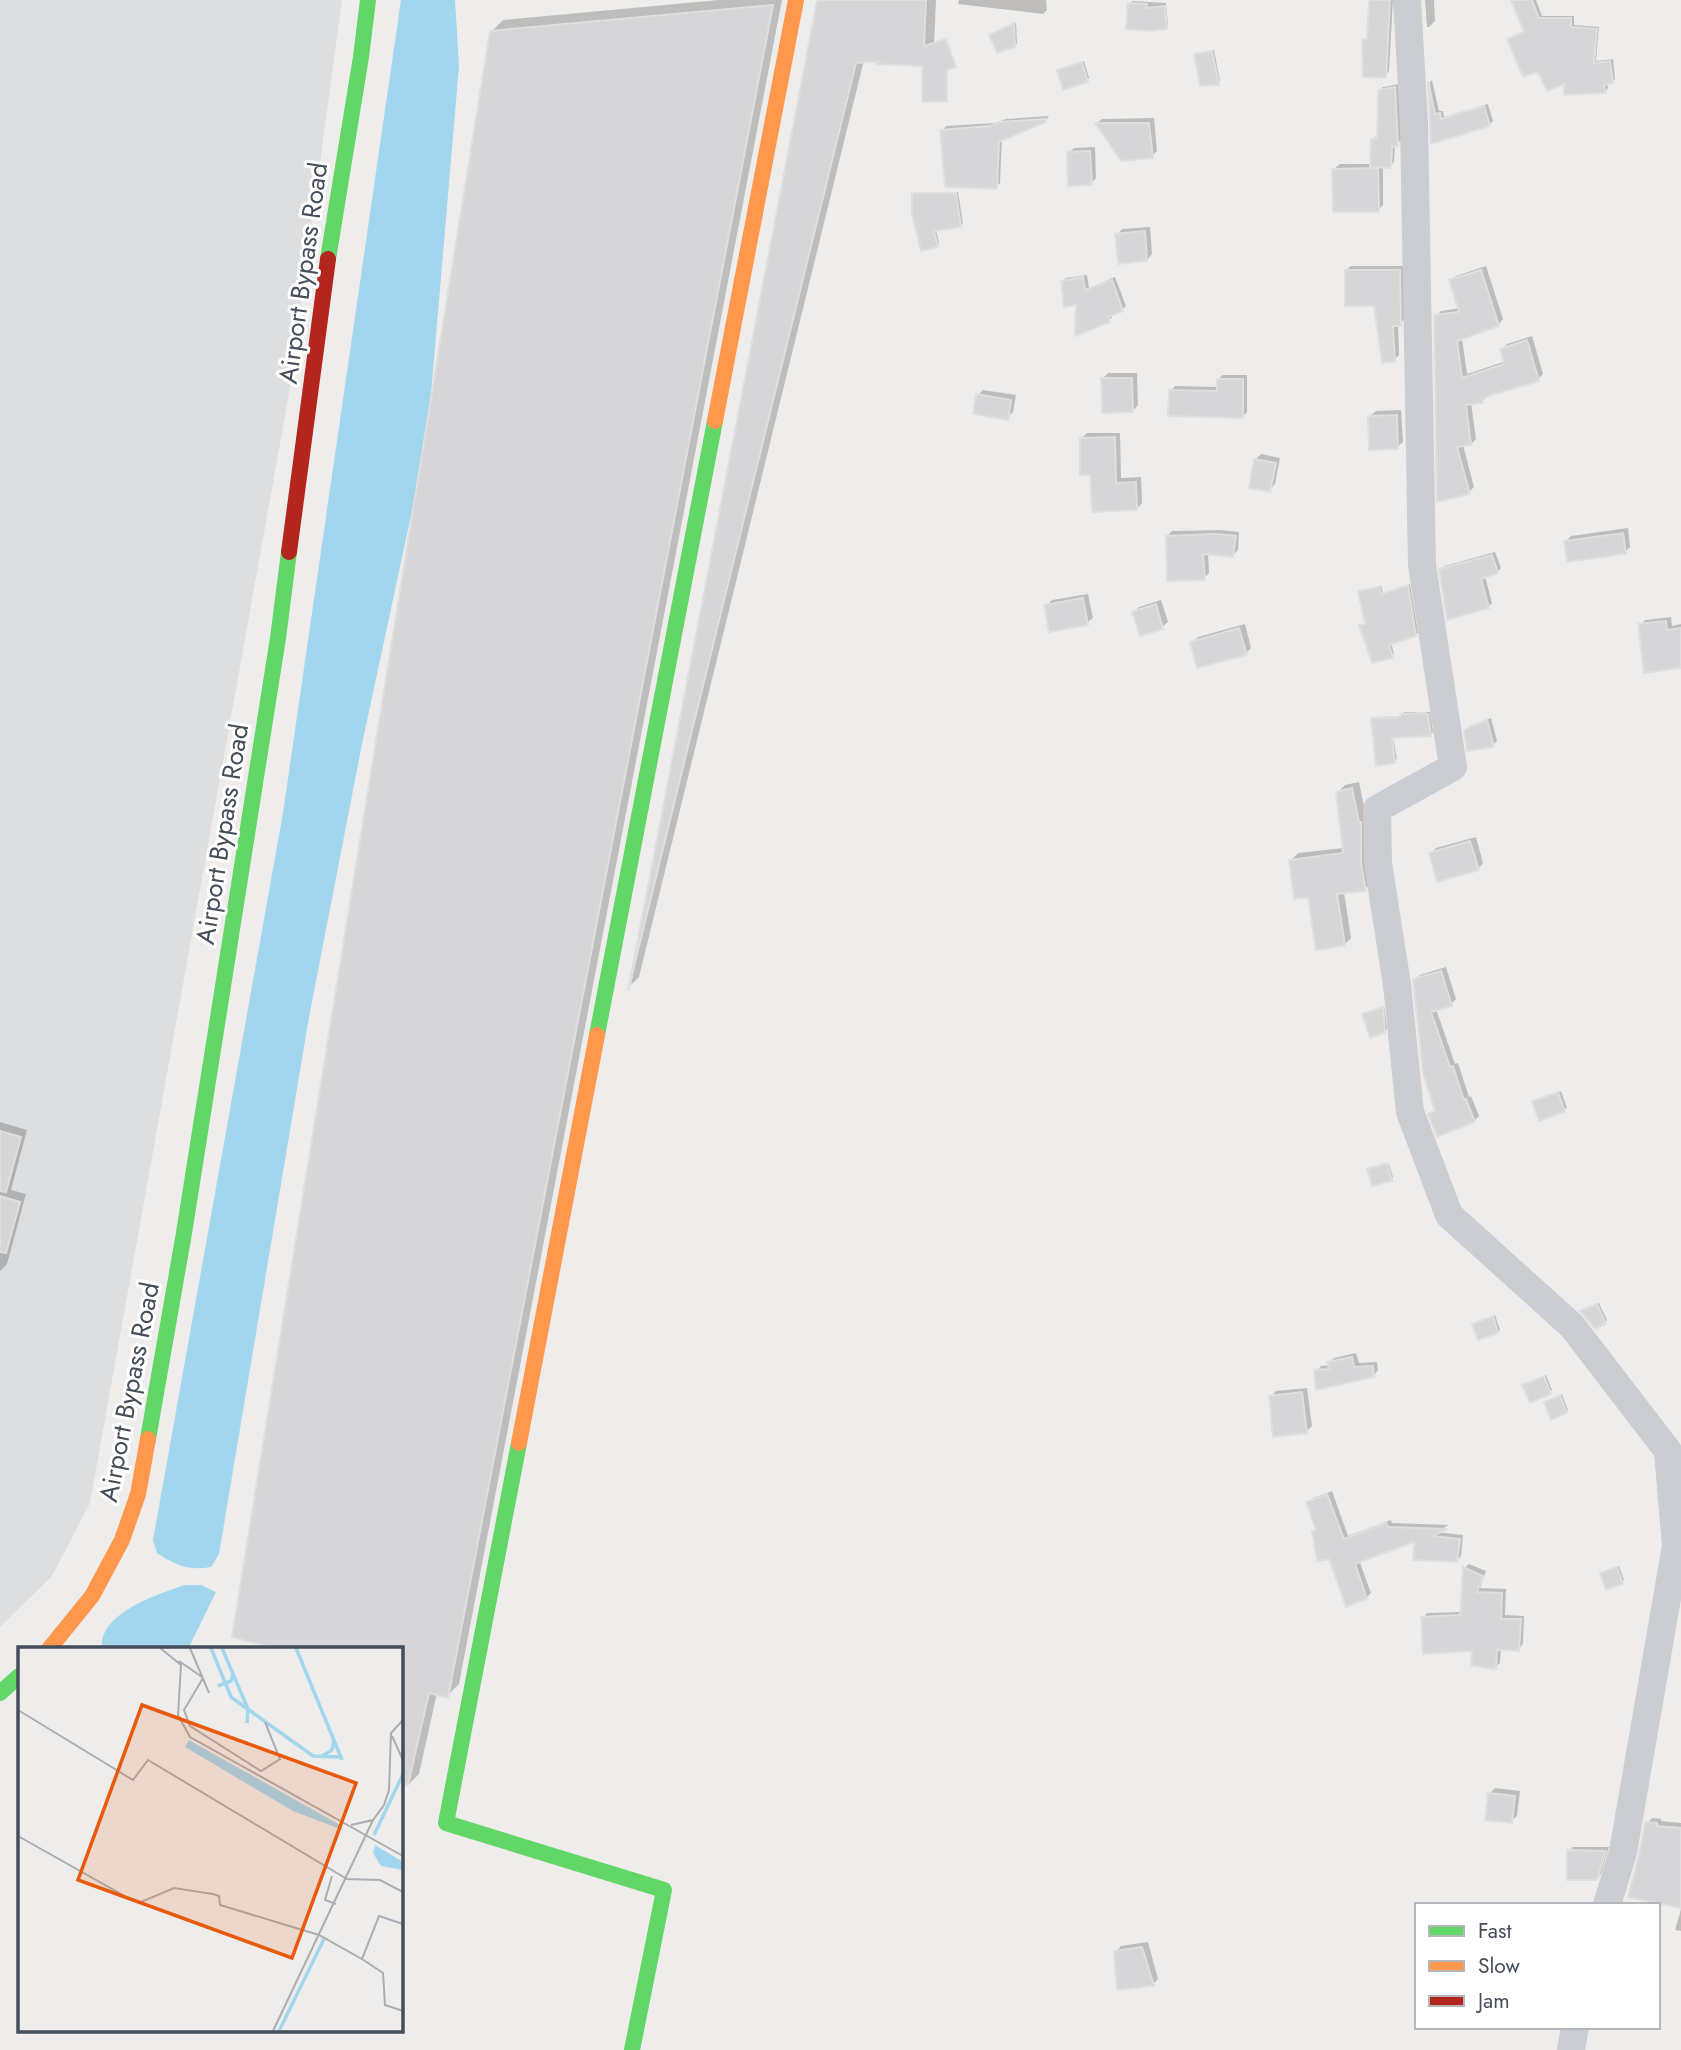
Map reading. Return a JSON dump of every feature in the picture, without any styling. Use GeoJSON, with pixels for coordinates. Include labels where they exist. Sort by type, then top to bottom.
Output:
{"type":"FeatureCollection","features":[{"type":"Feature","properties":{"kind":"street","name":"Airport Bypass Road"},"geometry":{"type":"LineString","coordinates":[[51,1647],[92,1596],[122,1539],[138,1494],[184,1233],[276,652],[323,291],[368,0]]}},
{"type":"Feature","properties":{"kind":"street"},"geometry":{"type":"LineString","coordinates":[[632,2050],[664,1890],[446,1823],[796,0]]}},
{"type":"Feature","properties":{"kind":"street"},"geometry":{"type":"LineString","coordinates":[[1407,0],[1414,123],[1422,565],[1453,767],[1377,809],[1378,863],[1397,985],[1410,1112],[1449,1215],[1572,1326],[1668,1451],[1676,1546],[1623,1852],[1608,1903]]}},
{"type":"Feature","properties":{"kind":"street"},"geometry":{"type":"LineString","coordinates":[[0,1693],[18,1677]]}},
{"type":"Feature","properties":{"kind":"street"},"geometry":{"type":"LineString","coordinates":[[1571,2050],[1575,2029]]}},
{"type":"Feature","properties":{"kind":"shaded area"},"geometry":{"type":"Polygon","coordinates":[[[0,0],[342,0],[288,399],[90,1503],[52,1576],[0,1627],[0,0]]]}},
{"type":"Feature","properties":{"kind":"water"},"geometry":{"type":"Polygon","coordinates":[[[401,0],[455,0],[459,66],[427,441],[362,744],[309,1017],[219,1554],[211,1567],[189,1567],[176,1564],[157,1553],[153,1540],[283,813],[401,0]]]}},
{"type":"Feature","properties":{"kind":"water"},"geometry":{"type":"Polygon","coordinates":[[[185,1585],[201,1585],[216,1592],[189,1647],[102,1647],[110,1625],[120,1615],[160,1594],[185,1585]]]}},
{"type":"Feature","properties":{"kind":"building"},"geometry":{"type":"Polygon","coordinates":[[[926,0],[924,46],[946,39],[956,67],[947,70],[947,102],[922,102],[922,66],[876,64],[881,61],[856,63],[628,991],[817,1],[926,0]]]}},
{"type":"Feature","properties":{"kind":"building"},"geometry":{"type":"Polygon","coordinates":[[[1369,0],[1390,0],[1386,78],[1363,77],[1362,39],[1367,39],[1369,0]]]}},
{"type":"Feature","properties":{"kind":"building"},"geometry":{"type":"Polygon","coordinates":[[[1511,0],[1532,0],[1539,18],[1571,18],[1571,27],[1597,29],[1594,63],[1610,61],[1613,83],[1604,85],[1606,93],[1564,95],[1564,84],[1547,91],[1538,72],[1523,77],[1507,39],[1524,32],[1511,0]]]}},
{"type":"Feature","properties":{"kind":"building"},"geometry":{"type":"Polygon","coordinates":[[[1128,3],[1147,4],[1146,8],[1165,6],[1167,29],[1126,29],[1128,3]]]}},
{"type":"Feature","properties":{"kind":"building"},"geometry":{"type":"Polygon","coordinates":[[[773,5],[448,1698],[429,1693],[408,1785],[402,1784],[402,1647],[269,1647],[232,1637],[490,31],[773,5]]]}},
{"type":"Feature","properties":{"kind":"building"},"geometry":{"type":"Polygon","coordinates":[[[1014,23],[1015,47],[997,53],[989,35],[1014,23]]]}},
{"type":"Feature","properties":{"kind":"building"},"geometry":{"type":"Polygon","coordinates":[[[1212,51],[1219,85],[1200,86],[1194,54],[1212,51]]]}},
{"type":"Feature","properties":{"kind":"building"},"geometry":{"type":"Polygon","coordinates":[[[1082,62],[1088,82],[1063,90],[1057,70],[1082,62]]]}},
{"type":"Feature","properties":{"kind":"building"},"geometry":{"type":"Polygon","coordinates":[[[1428,81],[1435,114],[1440,113],[1441,119],[1484,106],[1490,126],[1431,144],[1428,81]]]}},
{"type":"Feature","properties":{"kind":"building"},"geometry":{"type":"Polygon","coordinates":[[[1395,87],[1398,146],[1392,147],[1391,168],[1370,167],[1371,139],[1377,139],[1378,90],[1395,87]]]}},
{"type":"Feature","properties":{"kind":"building"},"geometry":{"type":"Polygon","coordinates":[[[1045,119],[1046,122],[999,142],[997,189],[945,187],[940,130],[1045,119]]]}},
{"type":"Feature","properties":{"kind":"building"},"geometry":{"type":"Polygon","coordinates":[[[1095,123],[1149,123],[1153,158],[1121,161],[1095,123]]]}},
{"type":"Feature","properties":{"kind":"building"},"geometry":{"type":"Polygon","coordinates":[[[1090,151],[1092,185],[1068,186],[1067,152],[1090,151]]]}},
{"type":"Feature","properties":{"kind":"building"},"geometry":{"type":"Polygon","coordinates":[[[1378,168],[1379,212],[1333,212],[1332,169],[1378,168]]]}},
{"type":"Feature","properties":{"kind":"building"},"geometry":{"type":"Polygon","coordinates":[[[912,193],[956,193],[961,227],[934,231],[938,247],[921,251],[912,215],[912,193]]]}},
{"type":"Feature","properties":{"kind":"building"},"geometry":{"type":"Polygon","coordinates":[[[1145,231],[1147,261],[1118,264],[1115,234],[1145,231]]]}},
{"type":"Feature","properties":{"kind":"building"},"geometry":{"type":"Polygon","coordinates":[[[1345,270],[1400,270],[1401,326],[1393,326],[1395,362],[1382,363],[1374,306],[1345,306],[1345,270]]]}},
{"type":"Feature","properties":{"kind":"building"},"geometry":{"type":"Polygon","coordinates":[[[1481,270],[1499,326],[1457,341],[1462,378],[1504,364],[1500,349],[1527,340],[1539,381],[1482,398],[1483,403],[1466,405],[1471,445],[1457,447],[1470,494],[1437,502],[1434,315],[1459,312],[1449,280],[1481,270]]]}},
{"type":"Feature","properties":{"kind":"building"},"geometry":{"type":"Polygon","coordinates":[[[1083,277],[1085,290],[1112,280],[1123,311],[1108,317],[1110,322],[1075,336],[1076,305],[1064,307],[1061,281],[1083,277]]]}},
{"type":"Feature","properties":{"kind":"building"},"geometry":{"type":"Polygon","coordinates":[[[1101,378],[1132,378],[1133,412],[1102,413],[1101,378]]]}},
{"type":"Feature","properties":{"kind":"building"},"geometry":{"type":"Polygon","coordinates":[[[1217,379],[1243,379],[1243,418],[1168,416],[1169,390],[1217,391],[1217,379]]]}},
{"type":"Feature","properties":{"kind":"building"},"geometry":{"type":"Polygon","coordinates":[[[976,394],[1011,400],[1008,420],[973,414],[976,394]]]}},
{"type":"Feature","properties":{"kind":"building"},"geometry":{"type":"Polygon","coordinates":[[[1397,415],[1398,449],[1369,450],[1368,416],[1397,415]]]}},
{"type":"Feature","properties":{"kind":"building"},"geometry":{"type":"Polygon","coordinates":[[[1115,437],[1116,483],[1136,482],[1137,510],[1092,512],[1090,475],[1080,475],[1080,438],[1115,437]]]}},
{"type":"Feature","properties":{"kind":"building"},"geometry":{"type":"Polygon","coordinates":[[[1254,459],[1276,463],[1270,492],[1249,488],[1254,459]]]}},
{"type":"Feature","properties":{"kind":"building"},"geometry":{"type":"Polygon","coordinates":[[[1623,533],[1626,554],[1567,562],[1564,541],[1623,533]]]}},
{"type":"Feature","properties":{"kind":"building"},"geometry":{"type":"Polygon","coordinates":[[[1166,536],[1236,536],[1233,557],[1203,554],[1205,580],[1167,581],[1166,536]]]}},
{"type":"Feature","properties":{"kind":"building"},"geometry":{"type":"Polygon","coordinates":[[[1492,555],[1498,573],[1481,579],[1489,608],[1447,620],[1439,569],[1492,555]]]}},
{"type":"Feature","properties":{"kind":"building"},"geometry":{"type":"Polygon","coordinates":[[[1408,585],[1416,636],[1389,645],[1393,658],[1372,663],[1359,625],[1365,624],[1358,591],[1379,587],[1381,594],[1408,585]]]}},
{"type":"Feature","properties":{"kind":"building"},"geometry":{"type":"Polygon","coordinates":[[[1083,598],[1088,625],[1049,632],[1044,605],[1083,598]]]}},
{"type":"Feature","properties":{"kind":"building"},"geometry":{"type":"Polygon","coordinates":[[[1156,604],[1163,629],[1140,636],[1132,612],[1156,604]]]}},
{"type":"Feature","properties":{"kind":"building"},"geometry":{"type":"Polygon","coordinates":[[[1666,621],[1667,630],[1681,628],[1681,668],[1644,673],[1638,624],[1666,621]]]}},
{"type":"Feature","properties":{"kind":"building"},"geometry":{"type":"Polygon","coordinates":[[[1239,628],[1247,655],[1197,668],[1190,642],[1239,628]]]}},
{"type":"Feature","properties":{"kind":"building"},"geometry":{"type":"Polygon","coordinates":[[[1428,714],[1431,736],[1392,738],[1395,763],[1376,766],[1371,718],[1428,714]]]}},
{"type":"Feature","properties":{"kind":"building"},"geometry":{"type":"Polygon","coordinates":[[[1487,720],[1494,747],[1467,751],[1464,730],[1487,720]]]}},
{"type":"Feature","properties":{"kind":"building"},"geometry":{"type":"Polygon","coordinates":[[[1352,788],[1361,822],[1361,863],[1366,891],[1337,894],[1345,946],[1316,950],[1308,898],[1294,899],[1289,860],[1343,853],[1336,792],[1352,788]]]}},
{"type":"Feature","properties":{"kind":"building"},"geometry":{"type":"Polygon","coordinates":[[[1470,841],[1479,870],[1437,882],[1429,853],[1470,841]]]}},
{"type":"Feature","properties":{"kind":"building"},"geometry":{"type":"Polygon","coordinates":[[[1441,971],[1452,1006],[1431,1012],[1450,1067],[1453,1066],[1464,1100],[1466,1099],[1475,1122],[1437,1137],[1428,1114],[1435,1111],[1423,1073],[1413,979],[1441,971]]]}},
{"type":"Feature","properties":{"kind":"building"},"geometry":{"type":"Polygon","coordinates":[[[1383,1007],[1385,1033],[1370,1038],[1362,1014],[1383,1007]]]}},
{"type":"Feature","properties":{"kind":"building"},"geometry":{"type":"Polygon","coordinates":[[[1558,1092],[1565,1112],[1539,1121],[1532,1101],[1558,1092]]]}},
{"type":"Feature","properties":{"kind":"building"},"geometry":{"type":"Polygon","coordinates":[[[0,1131],[21,1137],[6,1192],[0,1191],[0,1131]]]}},
{"type":"Feature","properties":{"kind":"building"},"geometry":{"type":"Polygon","coordinates":[[[1387,1163],[1392,1181],[1372,1186],[1367,1169],[1387,1163]]]}},
{"type":"Feature","properties":{"kind":"building"},"geometry":{"type":"Polygon","coordinates":[[[0,1196],[20,1202],[6,1253],[0,1252],[0,1196]]]}},
{"type":"Feature","properties":{"kind":"building"},"geometry":{"type":"Polygon","coordinates":[[[1597,1304],[1606,1324],[1595,1329],[1580,1311],[1597,1304]]]}},
{"type":"Feature","properties":{"kind":"building"},"geometry":{"type":"Polygon","coordinates":[[[1493,1316],[1498,1333],[1478,1340],[1472,1324],[1493,1316]]]}},
{"type":"Feature","properties":{"kind":"building"},"geometry":{"type":"Polygon","coordinates":[[[1352,1357],[1354,1367],[1373,1366],[1374,1377],[1316,1390],[1314,1370],[1329,1369],[1327,1362],[1352,1357]]]}},
{"type":"Feature","properties":{"kind":"building"},"geometry":{"type":"Polygon","coordinates":[[[1544,1376],[1551,1394],[1530,1403],[1522,1385],[1544,1376]]]}},
{"type":"Feature","properties":{"kind":"building"},"geometry":{"type":"Polygon","coordinates":[[[1302,1392],[1307,1433],[1273,1437],[1269,1396],[1302,1392]]]}},
{"type":"Feature","properties":{"kind":"building"},"geometry":{"type":"Polygon","coordinates":[[[1560,1395],[1567,1413],[1551,1420],[1544,1402],[1560,1395]]]}},
{"type":"Feature","properties":{"kind":"building"},"geometry":{"type":"Polygon","coordinates":[[[1327,1494],[1344,1539],[1386,1523],[1388,1527],[1447,1529],[1432,1536],[1460,1539],[1457,1562],[1413,1560],[1414,1542],[1355,1564],[1367,1599],[1346,1607],[1329,1559],[1317,1561],[1312,1531],[1316,1530],[1306,1502],[1327,1494]]]}},
{"type":"Feature","properties":{"kind":"building"},"geometry":{"type":"Polygon","coordinates":[[[1463,1567],[1483,1576],[1477,1592],[1502,1593],[1501,1619],[1521,1619],[1519,1651],[1497,1650],[1496,1669],[1471,1666],[1472,1651],[1423,1654],[1421,1617],[1460,1615],[1463,1567]]]}},
{"type":"Feature","properties":{"kind":"building"},"geometry":{"type":"Polygon","coordinates":[[[1617,1567],[1623,1584],[1606,1590],[1600,1573],[1617,1567]]]}},
{"type":"Feature","properties":{"kind":"building"},"geometry":{"type":"Polygon","coordinates":[[[1488,1793],[1515,1796],[1512,1823],[1485,1820],[1488,1793]]]}},
{"type":"Feature","properties":{"kind":"building"},"geometry":{"type":"Polygon","coordinates":[[[1645,1822],[1681,1828],[1681,1908],[1628,1897],[1645,1822]]]}},
{"type":"Feature","properties":{"kind":"building"},"geometry":{"type":"Polygon","coordinates":[[[1567,1850],[1606,1851],[1597,1880],[1567,1880],[1567,1850]]]}},
{"type":"Feature","properties":{"kind":"building"},"geometry":{"type":"Polygon","coordinates":[[[1142,1947],[1154,1986],[1117,1990],[1114,1951],[1142,1947]]]}},
{"type":"Feature","properties":{"kind":"traffic: fast"},"geometry":{"type":"LineString","coordinates":[[328,259],[368,0]]}},
{"type":"Feature","properties":{"kind":"traffic: fast"},"geometry":{"type":"LineString","coordinates":[[597,1035],[715,421]]}},
{"type":"Feature","properties":{"kind":"traffic: fast"},"geometry":{"type":"LineString","coordinates":[[148,1439],[184,1233],[278,638],[289,552]]}},
{"type":"Feature","properties":{"kind":"traffic: fast"},"geometry":{"type":"LineString","coordinates":[[519,1443],[446,1823],[664,1890],[632,2050]]}},
{"type":"Feature","properties":{"kind":"traffic: fast"},"geometry":{"type":"LineString","coordinates":[[0,1693],[18,1677]]}},
{"type":"Feature","properties":{"kind":"traffic: slow"},"geometry":{"type":"LineString","coordinates":[[715,421],[796,0]]}},
{"type":"Feature","properties":{"kind":"traffic: slow"},"geometry":{"type":"LineString","coordinates":[[519,1443],[597,1035]]}},
{"type":"Feature","properties":{"kind":"traffic: slow"},"geometry":{"type":"LineString","coordinates":[[51,1647],[92,1596],[122,1540],[138,1494],[148,1439]]}},
{"type":"Feature","properties":{"kind":"traffic: jam"},"geometry":{"type":"LineString","coordinates":[[289,552],[328,259]]}}]}
